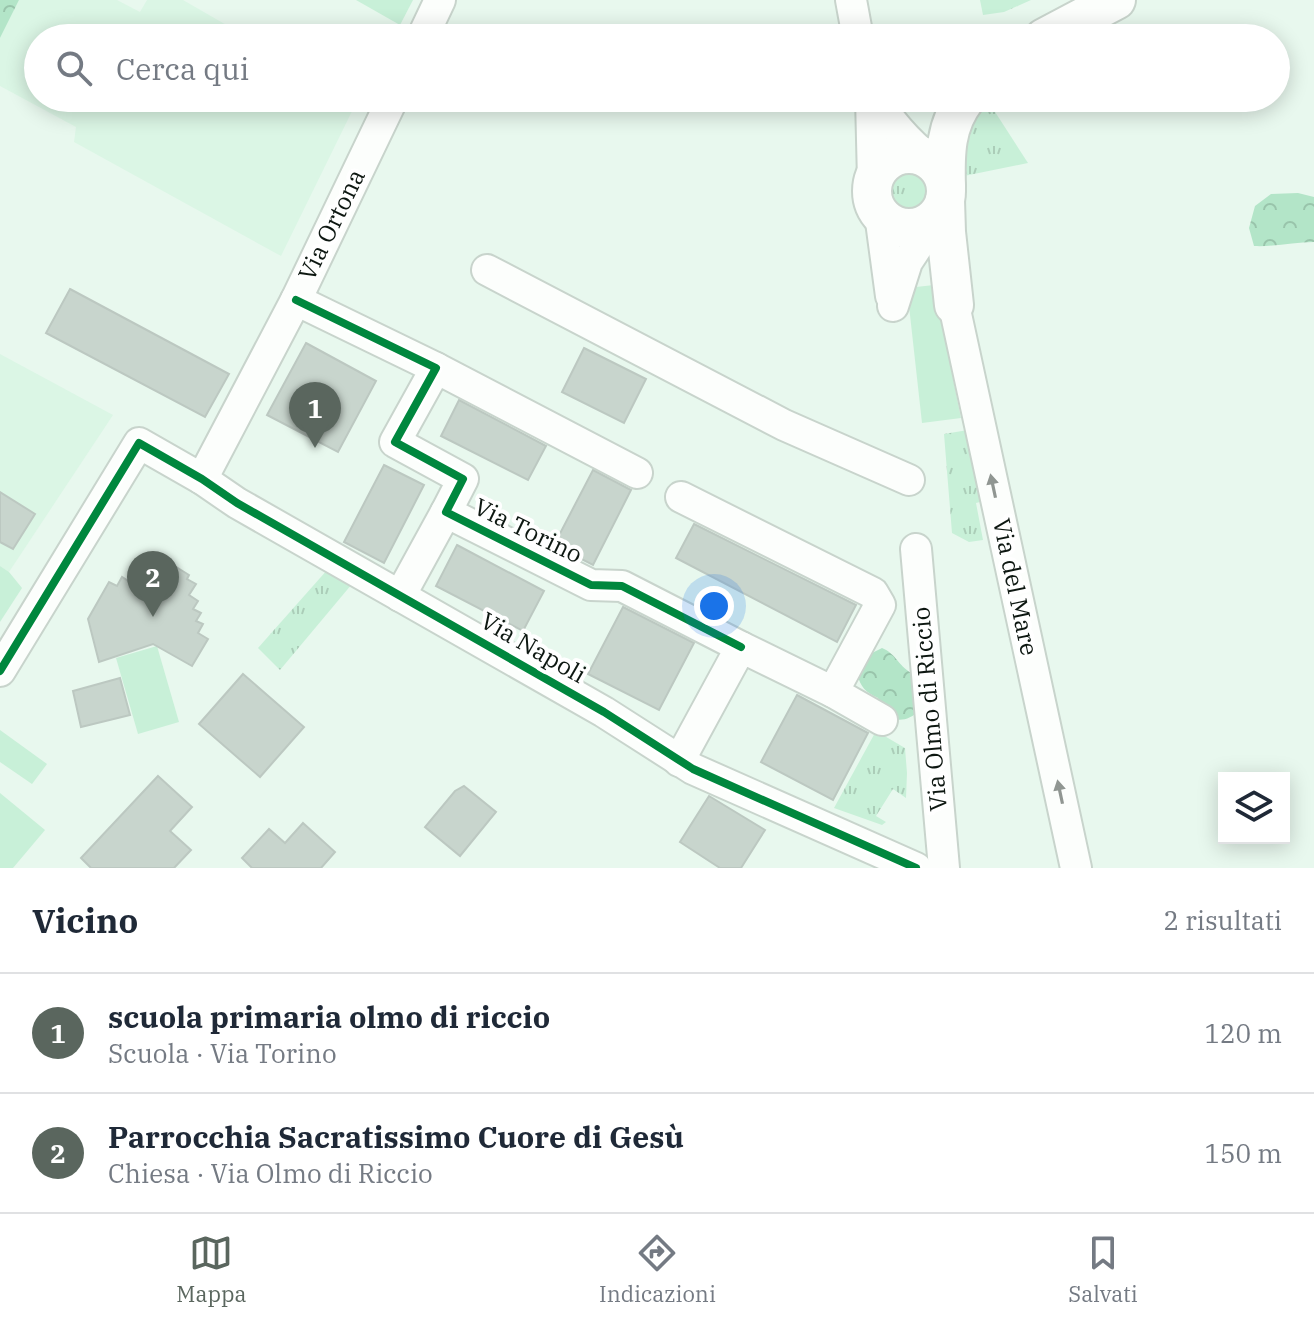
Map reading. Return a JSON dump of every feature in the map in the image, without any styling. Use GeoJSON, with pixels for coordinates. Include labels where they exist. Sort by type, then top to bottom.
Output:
{"type":"FeatureCollection","features":[{"type":"Feature","properties":{"kind":"street"},"geometry":{"type":"LineString","coordinates":[[429,24],[440,0]]}},
{"type":"Feature","properties":{"kind":"street"},"geometry":{"type":"LineString","coordinates":[[851,0],[855,24]]}},
{"type":"Feature","properties":{"kind":"street"},"geometry":{"type":"LineString","coordinates":[[1071,24],[1116,0]]}},
{"type":"Feature","properties":{"kind":"street","name":"Via Ortona"},"geometry":{"type":"LineString","coordinates":[[202,479],[296,300],[386,112]]}},
{"type":"Feature","properties":{"kind":"street"},"geometry":{"type":"LineString","coordinates":[[880,112],[914,182],[946,232],[954,305]]}},
{"type":"Feature","properties":{"kind":"street"},"geometry":{"type":"LineString","coordinates":[[883,112],[914,182]]}},
{"type":"Feature","properties":{"kind":"street"},"geometry":{"type":"LineString","coordinates":[[914,182],[938,127],[953,112]]}},
{"type":"Feature","properties":{"kind":"street"},"geometry":{"type":"LineString","coordinates":[[914,182],[947,135],[958,112]]}},
{"type":"Feature","properties":{"kind":"street"},"geometry":{"type":"LineString","coordinates":[[487,270],[784,425],[909,480]]}},
{"type":"Feature","properties":{"kind":"street"},"geometry":{"type":"LineString","coordinates":[[296,300],[436,368],[637,473]]}},
{"type":"Feature","properties":{"kind":"street","name":"Via del Mare"},"geometry":{"type":"LineString","coordinates":[[954,305],[1076,868]]}},
{"type":"Feature","properties":{"kind":"street","name":"Via Torino"},"geometry":{"type":"LineString","coordinates":[[400,596],[463,479],[395,442],[436,368]]}},
{"type":"Feature","properties":{"kind":"street","name":"Via Napoli"},"geometry":{"type":"LineString","coordinates":[[0,671],[139,443],[237,503],[604,712],[679,761],[916,868]]}},
{"type":"Feature","properties":{"kind":"street"},"geometry":{"type":"LineString","coordinates":[[681,497],[873,593],[880,605],[833,692]]}},
{"type":"Feature","properties":{"kind":"street","name":"Via Torino"},"geometry":{"type":"LineString","coordinates":[[446,512],[591,585],[622,586],[833,692],[882,720]]}},
{"type":"Feature","properties":{"kind":"street","name":"Via Olmo di Riccio"},"geometry":{"type":"LineString","coordinates":[[916,549],[944,868]]}},
{"type":"Feature","properties":{"kind":"street"},"geometry":{"type":"LineString","coordinates":[[679,761],[741,647]]}},
{"type":"Feature","properties":{"kind":"shaded area"},"geometry":{"type":"Polygon","coordinates":[[[19,0],[117,0],[140,12],[147,0],[183,0],[225,24],[24,24],[24,99],[0,86],[0,38],[19,0]]]}},
{"type":"Feature","properties":{"kind":"shaded area"},"geometry":{"type":"Polygon","coordinates":[[[48,112],[352,112],[281,256],[74,142],[76,127],[48,112]]]}},
{"type":"Feature","properties":{"kind":"shaded area"},"geometry":{"type":"Polygon","coordinates":[[[0,354],[113,415],[9,572],[0,566],[0,354]]]}},
{"type":"Feature","properties":{"kind":"green space"},"geometry":{"type":"Polygon","coordinates":[[[0,0],[19,0],[0,38],[0,0]]]}},
{"type":"Feature","properties":{"kind":"green space"},"geometry":{"type":"Polygon","coordinates":[[[356,0],[413,0],[398,24],[356,0]]]}},
{"type":"Feature","properties":{"kind":"green space"},"geometry":{"type":"Polygon","coordinates":[[[980,0],[1031,0],[1004,12],[983,15],[980,0]]]}},
{"type":"Feature","properties":{"kind":"green space"},"geometry":{"type":"Polygon","coordinates":[[[981,112],[995,112],[1028,163],[964,176],[964,154],[981,112]]]}},
{"type":"Feature","properties":{"kind":"green space"},"geometry":{"type":"Polygon","coordinates":[[[910,171],[924,177],[930,191],[924,205],[910,211],[896,205],[890,191],[896,177],[910,171]]]}},
{"type":"Feature","properties":{"kind":"green space"},"geometry":{"type":"Polygon","coordinates":[[[1298,193],[1314,197],[1314,242],[1254,246],[1249,228],[1255,206],[1271,194],[1298,193]]]}},
{"type":"Feature","properties":{"kind":"green space"},"geometry":{"type":"Polygon","coordinates":[[[934,285],[961,418],[922,423],[907,288],[934,285]]]}},
{"type":"Feature","properties":{"kind":"green space"},"geometry":{"type":"Polygon","coordinates":[[[968,430],[984,501],[976,503],[983,540],[969,542],[952,533],[944,434],[968,430]]]}},
{"type":"Feature","properties":{"kind":"green space"},"geometry":{"type":"Polygon","coordinates":[[[0,566],[22,588],[0,622],[0,566]]]}},
{"type":"Feature","properties":{"kind":"green space"},"geometry":{"type":"Polygon","coordinates":[[[328,569],[352,584],[280,670],[258,648],[328,569]]]}},
{"type":"Feature","properties":{"kind":"green space"},"geometry":{"type":"Polygon","coordinates":[[[157,646],[179,722],[138,734],[116,658],[157,646]]]}},
{"type":"Feature","properties":{"kind":"green space"},"geometry":{"type":"Polygon","coordinates":[[[882,648],[915,675],[920,710],[907,719],[894,719],[884,712],[878,698],[864,689],[857,674],[868,655],[882,648]]]}},
{"type":"Feature","properties":{"kind":"green space"},"geometry":{"type":"Polygon","coordinates":[[[0,730],[47,764],[32,784],[0,762],[0,730]]]}},
{"type":"Feature","properties":{"kind":"green space"},"geometry":{"type":"Polygon","coordinates":[[[876,731],[905,748],[907,773],[906,798],[893,789],[876,816],[886,822],[882,825],[834,808],[876,731]]]}},
{"type":"Feature","properties":{"kind":"green space"},"geometry":{"type":"Polygon","coordinates":[[[0,793],[45,830],[13,868],[0,868],[0,793]]]}},
{"type":"Feature","properties":{"kind":"building"},"geometry":{"type":"Polygon","coordinates":[[[70,289],[229,374],[205,417],[46,333],[70,289]]]}},
{"type":"Feature","properties":{"kind":"building"},"geometry":{"type":"Polygon","coordinates":[[[306,343],[376,381],[338,452],[267,415],[306,343]]]}},
{"type":"Feature","properties":{"kind":"building"},"geometry":{"type":"Polygon","coordinates":[[[584,348],[646,379],[624,423],[562,392],[584,348]]]}},
{"type":"Feature","properties":{"kind":"building"},"geometry":{"type":"Polygon","coordinates":[[[459,400],[546,446],[528,480],[441,436],[459,400]]]}},
{"type":"Feature","properties":{"kind":"building"},"geometry":{"type":"Polygon","coordinates":[[[384,465],[424,485],[384,563],[344,542],[384,465]]]}},
{"type":"Feature","properties":{"kind":"building"},"geometry":{"type":"Polygon","coordinates":[[[593,470],[631,490],[593,565],[554,545],[593,470]]]}},
{"type":"Feature","properties":{"kind":"building"},"geometry":{"type":"Polygon","coordinates":[[[0,492],[35,514],[13,549],[0,542],[0,492]]]}},
{"type":"Feature","properties":{"kind":"building"},"geometry":{"type":"Polygon","coordinates":[[[694,524],[856,605],[837,642],[676,558],[694,524]]]}},
{"type":"Feature","properties":{"kind":"building"},"geometry":{"type":"Polygon","coordinates":[[[457,545],[544,591],[523,631],[436,586],[457,545]]]}},
{"type":"Feature","properties":{"kind":"building"},"geometry":{"type":"Polygon","coordinates":[[[162,564],[170,569],[173,565],[189,575],[187,579],[196,584],[189,595],[198,601],[193,609],[201,613],[196,621],[203,624],[198,633],[208,639],[192,666],[153,644],[99,662],[88,619],[109,582],[117,586],[122,577],[130,582],[134,575],[142,579],[147,571],[155,576],[162,564]]]}},
{"type":"Feature","properties":{"kind":"building"},"geometry":{"type":"Polygon","coordinates":[[[623,607],[694,643],[659,710],[588,674],[623,607]]]}},
{"type":"Feature","properties":{"kind":"building"},"geometry":{"type":"Polygon","coordinates":[[[243,674],[304,727],[260,777],[199,724],[243,674]]]}},
{"type":"Feature","properties":{"kind":"building"},"geometry":{"type":"Polygon","coordinates":[[[120,678],[130,715],[81,727],[73,691],[120,678]]]}},
{"type":"Feature","properties":{"kind":"building"},"geometry":{"type":"Polygon","coordinates":[[[797,695],[868,733],[833,800],[761,762],[797,695]]]}},
{"type":"Feature","properties":{"kind":"building"},"geometry":{"type":"Polygon","coordinates":[[[158,776],[192,807],[170,831],[191,850],[174,868],[91,868],[81,858],[158,776]]]}},
{"type":"Feature","properties":{"kind":"building"},"geometry":{"type":"Polygon","coordinates":[[[464,786],[496,812],[460,856],[425,827],[455,791],[464,786]]]}},
{"type":"Feature","properties":{"kind":"building"},"geometry":{"type":"Polygon","coordinates":[[[709,796],[765,830],[741,868],[720,868],[680,842],[709,796]]]}},
{"type":"Feature","properties":{"kind":"building"},"geometry":{"type":"Polygon","coordinates":[[[303,823],[335,852],[321,868],[252,868],[242,858],[269,829],[285,843],[303,823]]]}},
{"type":"Feature","properties":{"kind":"cycle path"},"geometry":{"type":"LineString","coordinates":[[296,300],[436,368],[395,442],[463,479],[446,512],[591,585],[622,586],[741,647]]}},
{"type":"Feature","properties":{"kind":"cycle path"},"geometry":{"type":"LineString","coordinates":[[0,671],[139,443],[237,503],[604,712],[693,769],[916,868]]}},
{"type":"Feature","properties":{"kind":"place","name":"scuola primaria olmo di riccio"},"geometry":{"type":"Point","coordinates":[315,448]}},
{"type":"Feature","properties":{"kind":"place","name":"Parrocchia Sacratissimo Cuore di Gesù"},"geometry":{"type":"Point","coordinates":[153,617]}}]}
